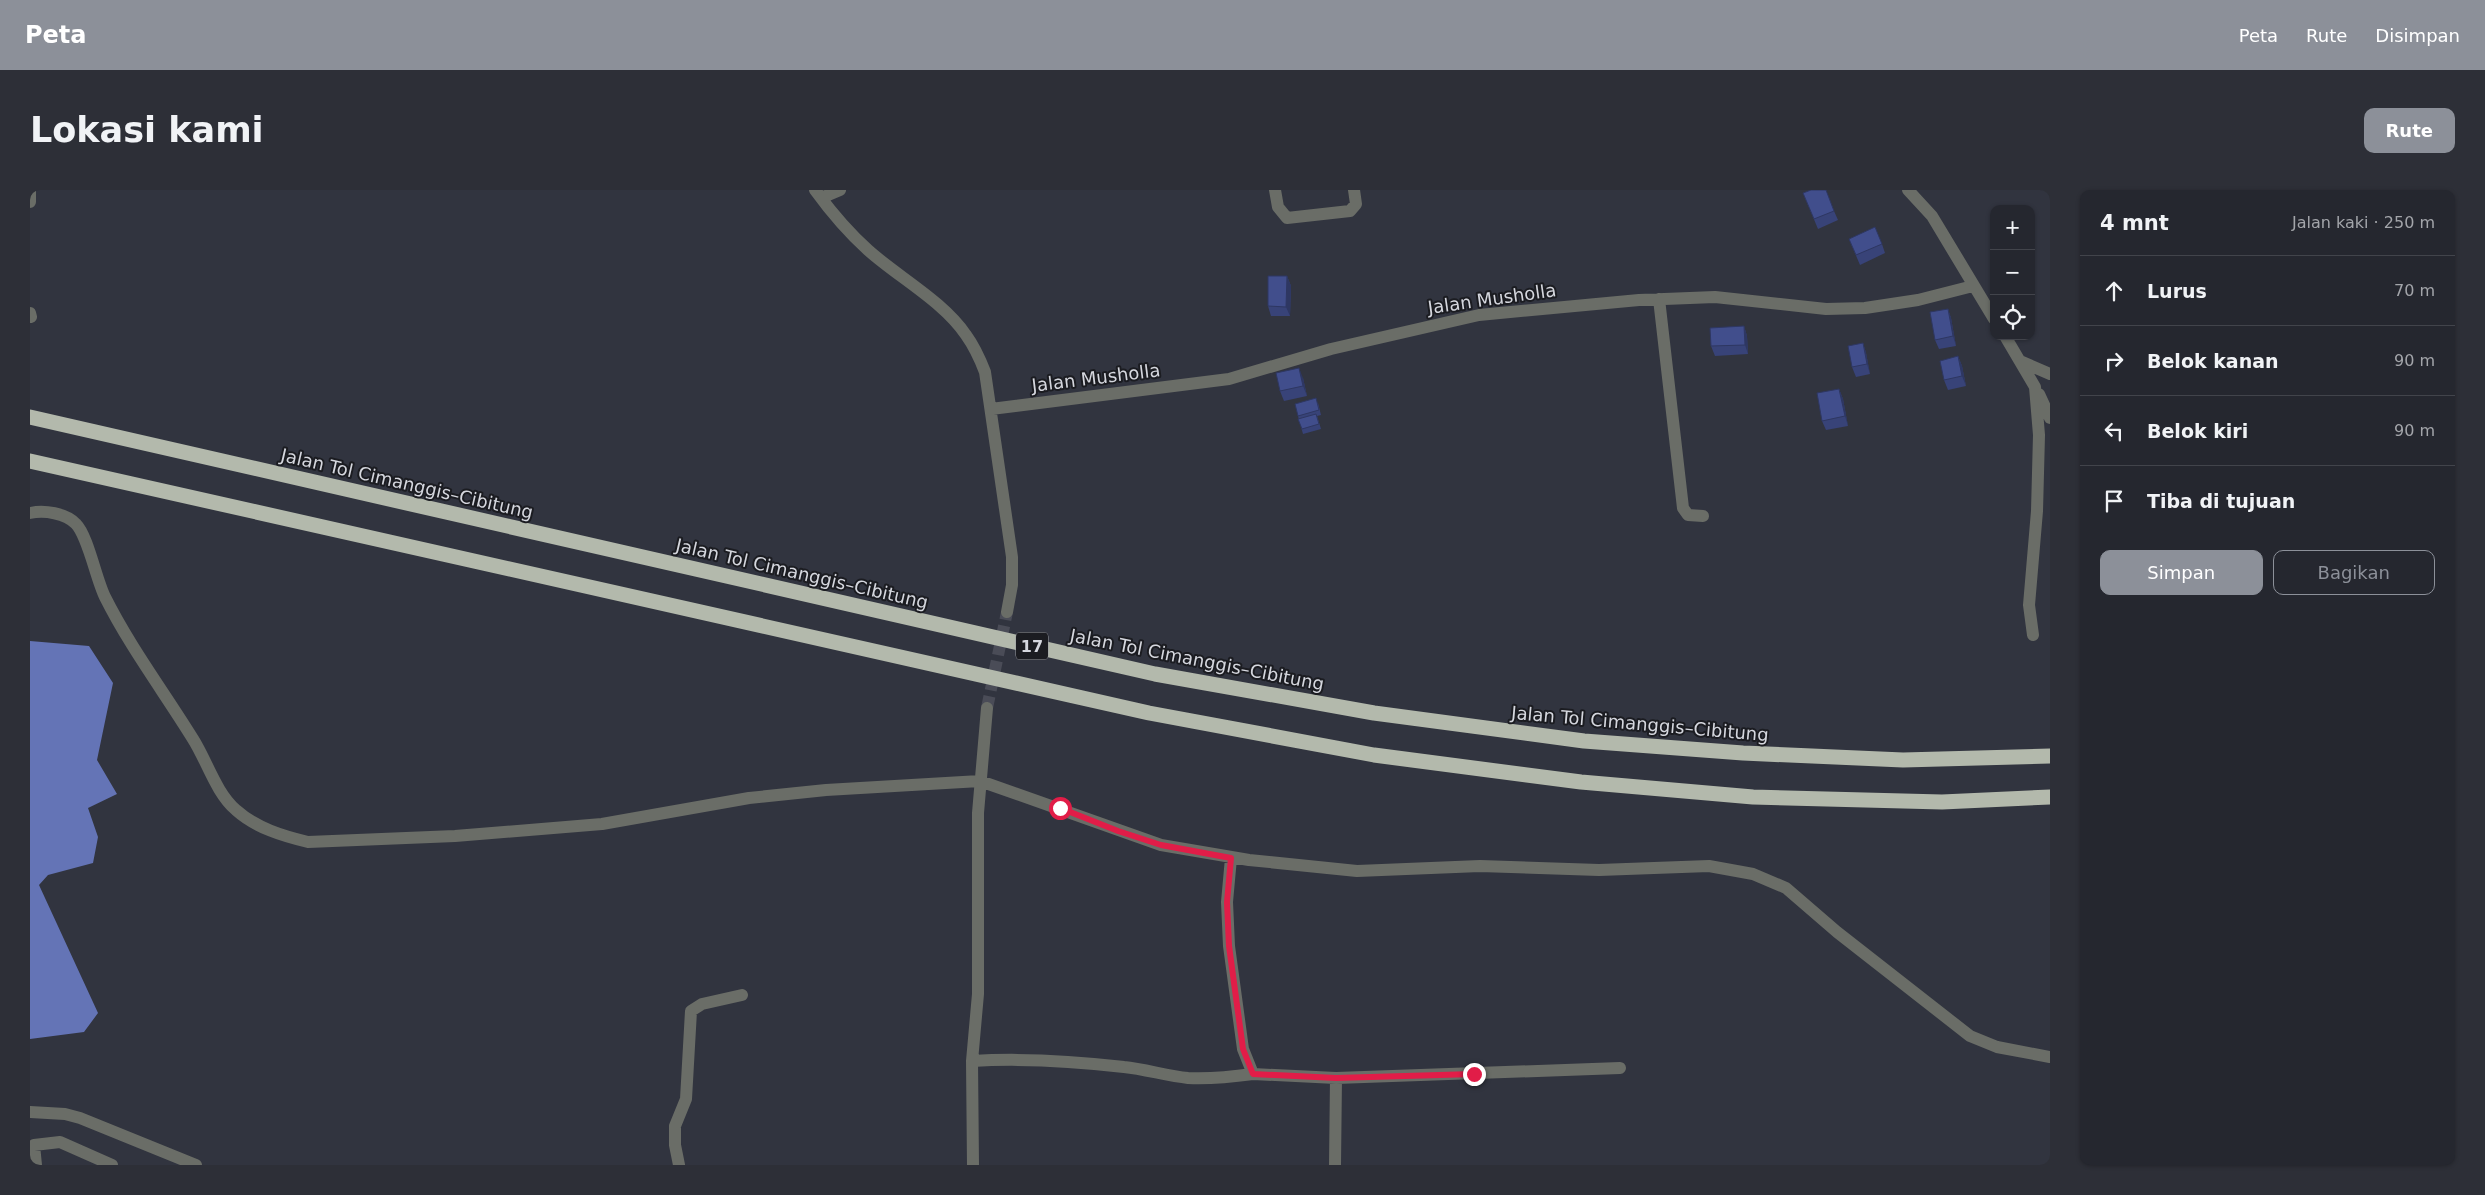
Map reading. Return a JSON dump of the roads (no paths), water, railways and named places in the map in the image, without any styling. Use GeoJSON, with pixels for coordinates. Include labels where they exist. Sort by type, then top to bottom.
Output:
{"type":"FeatureCollection","features":[{"type":"Feature","properties":{"kind":"highway","name":"Jalan Tol Cimanggis–Cibitung"},"geometry":{"type":"LineString","coordinates":[[30,417],[1155,674],[1374,713],[1584,742],[1743,753],[1903,760],[2050,756]]}},
{"type":"Feature","properties":{"kind":"highway","name":"17"},"geometry":{"type":"LineString","coordinates":[[30,461],[1149,713],[1374,755],[1581,782],[1753,797],[1942,802],[2050,797]]}},
{"type":"Feature","properties":{"kind":"street"},"geometry":{"type":"LineString","coordinates":[[30,190],[30,202]]}},
{"type":"Feature","properties":{"kind":"street"},"geometry":{"type":"LineString","coordinates":[[840,190],[818,194],[845,228],[869,251],[949,315],[965,333],[976,350],[985,372],[1012,557],[1012,585],[1007,612]]}},
{"type":"Feature","properties":{"kind":"street"},"geometry":{"type":"LineString","coordinates":[[1276,190],[1278,207],[1287,218],[1350,211],[1356,204],[1354,190]]}},
{"type":"Feature","properties":{"kind":"street"},"geometry":{"type":"LineString","coordinates":[[1908,190],[1932,216],[1990,313]]}},
{"type":"Feature","properties":{"kind":"street","name":"Jalan Musholla"},"geometry":{"type":"LineString","coordinates":[[991,409],[1230,379],[1331,349],[1479,315],[1660,299],[1715,297],[1826,310],[1865,308],[1918,300],[1973,286]]}},
{"type":"Feature","properties":{"kind":"street"},"geometry":{"type":"LineString","coordinates":[[1660,299],[1683,508],[1688,515],[1703,516]]}},
{"type":"Feature","properties":{"kind":"street"},"geometry":{"type":"LineString","coordinates":[[2007,340],[2036,387],[2050,418]]}},
{"type":"Feature","properties":{"kind":"street"},"geometry":{"type":"LineString","coordinates":[[2020,361],[2050,374]]}},
{"type":"Feature","properties":{"kind":"street"},"geometry":{"type":"LineString","coordinates":[[2033,635],[2029,605],[2037,511],[2039,435],[2036,387]]}},
{"type":"Feature","properties":{"kind":"street"},"geometry":{"type":"LineString","coordinates":[[30,513],[43,511],[59,515],[73,521],[78,526],[83,534],[104,596],[138,654],[194,741],[219,786],[235,809],[254,823],[295,839],[308,842],[455,836],[602,824],[749,798],[826,790],[980,781],[1161,845],[1231,858],[1357,872],[1480,866],[1599,870],[1709,866],[1754,874],[1786,888],[1837,932],[1970,1036],[1997,1047],[2050,1057]]}},
{"type":"Feature","properties":{"kind":"street"},"geometry":{"type":"LineString","coordinates":[[973,1165],[972,1061],[978,994],[980,781],[987,708]]}},
{"type":"Feature","properties":{"kind":"street"},"geometry":{"type":"LineString","coordinates":[[1231,858],[1227,902],[1229,946],[1243,1049],[1253,1074]]}},
{"type":"Feature","properties":{"kind":"street"},"geometry":{"type":"LineString","coordinates":[[679,1165],[675,1144],[675,1126],[686,1099],[691,1011],[702,1004],[742,995]]}},
{"type":"Feature","properties":{"kind":"street"},"geometry":{"type":"LineString","coordinates":[[972,1061],[1016,1059],[1070,1061],[1140,1069],[1186,1078],[1216,1079],[1253,1074],[1336,1078],[1620,1068]]}},
{"type":"Feature","properties":{"kind":"street"},"geometry":{"type":"LineString","coordinates":[[1335,1165],[1336,1078]]}},
{"type":"Feature","properties":{"kind":"street"},"geometry":{"type":"LineString","coordinates":[[30,1112],[65,1114],[88,1121],[196,1165]]}},
{"type":"Feature","properties":{"kind":"street"},"geometry":{"type":"LineString","coordinates":[[36,1165],[34,1144],[60,1142],[112,1165]]}},
{"type":"Feature","properties":{"kind":"water"},"geometry":{"type":"Polygon","coordinates":[[[30,641],[89,646],[113,683],[97,760],[117,794],[88,808],[98,837],[93,863],[48,875],[39,885],[98,1013],[84,1032],[30,1039],[30,641]]]}},
{"type":"Feature","properties":{"kind":"tunnel"},"geometry":{"type":"LineString","coordinates":[[987,708],[1007,612]]}}]}
